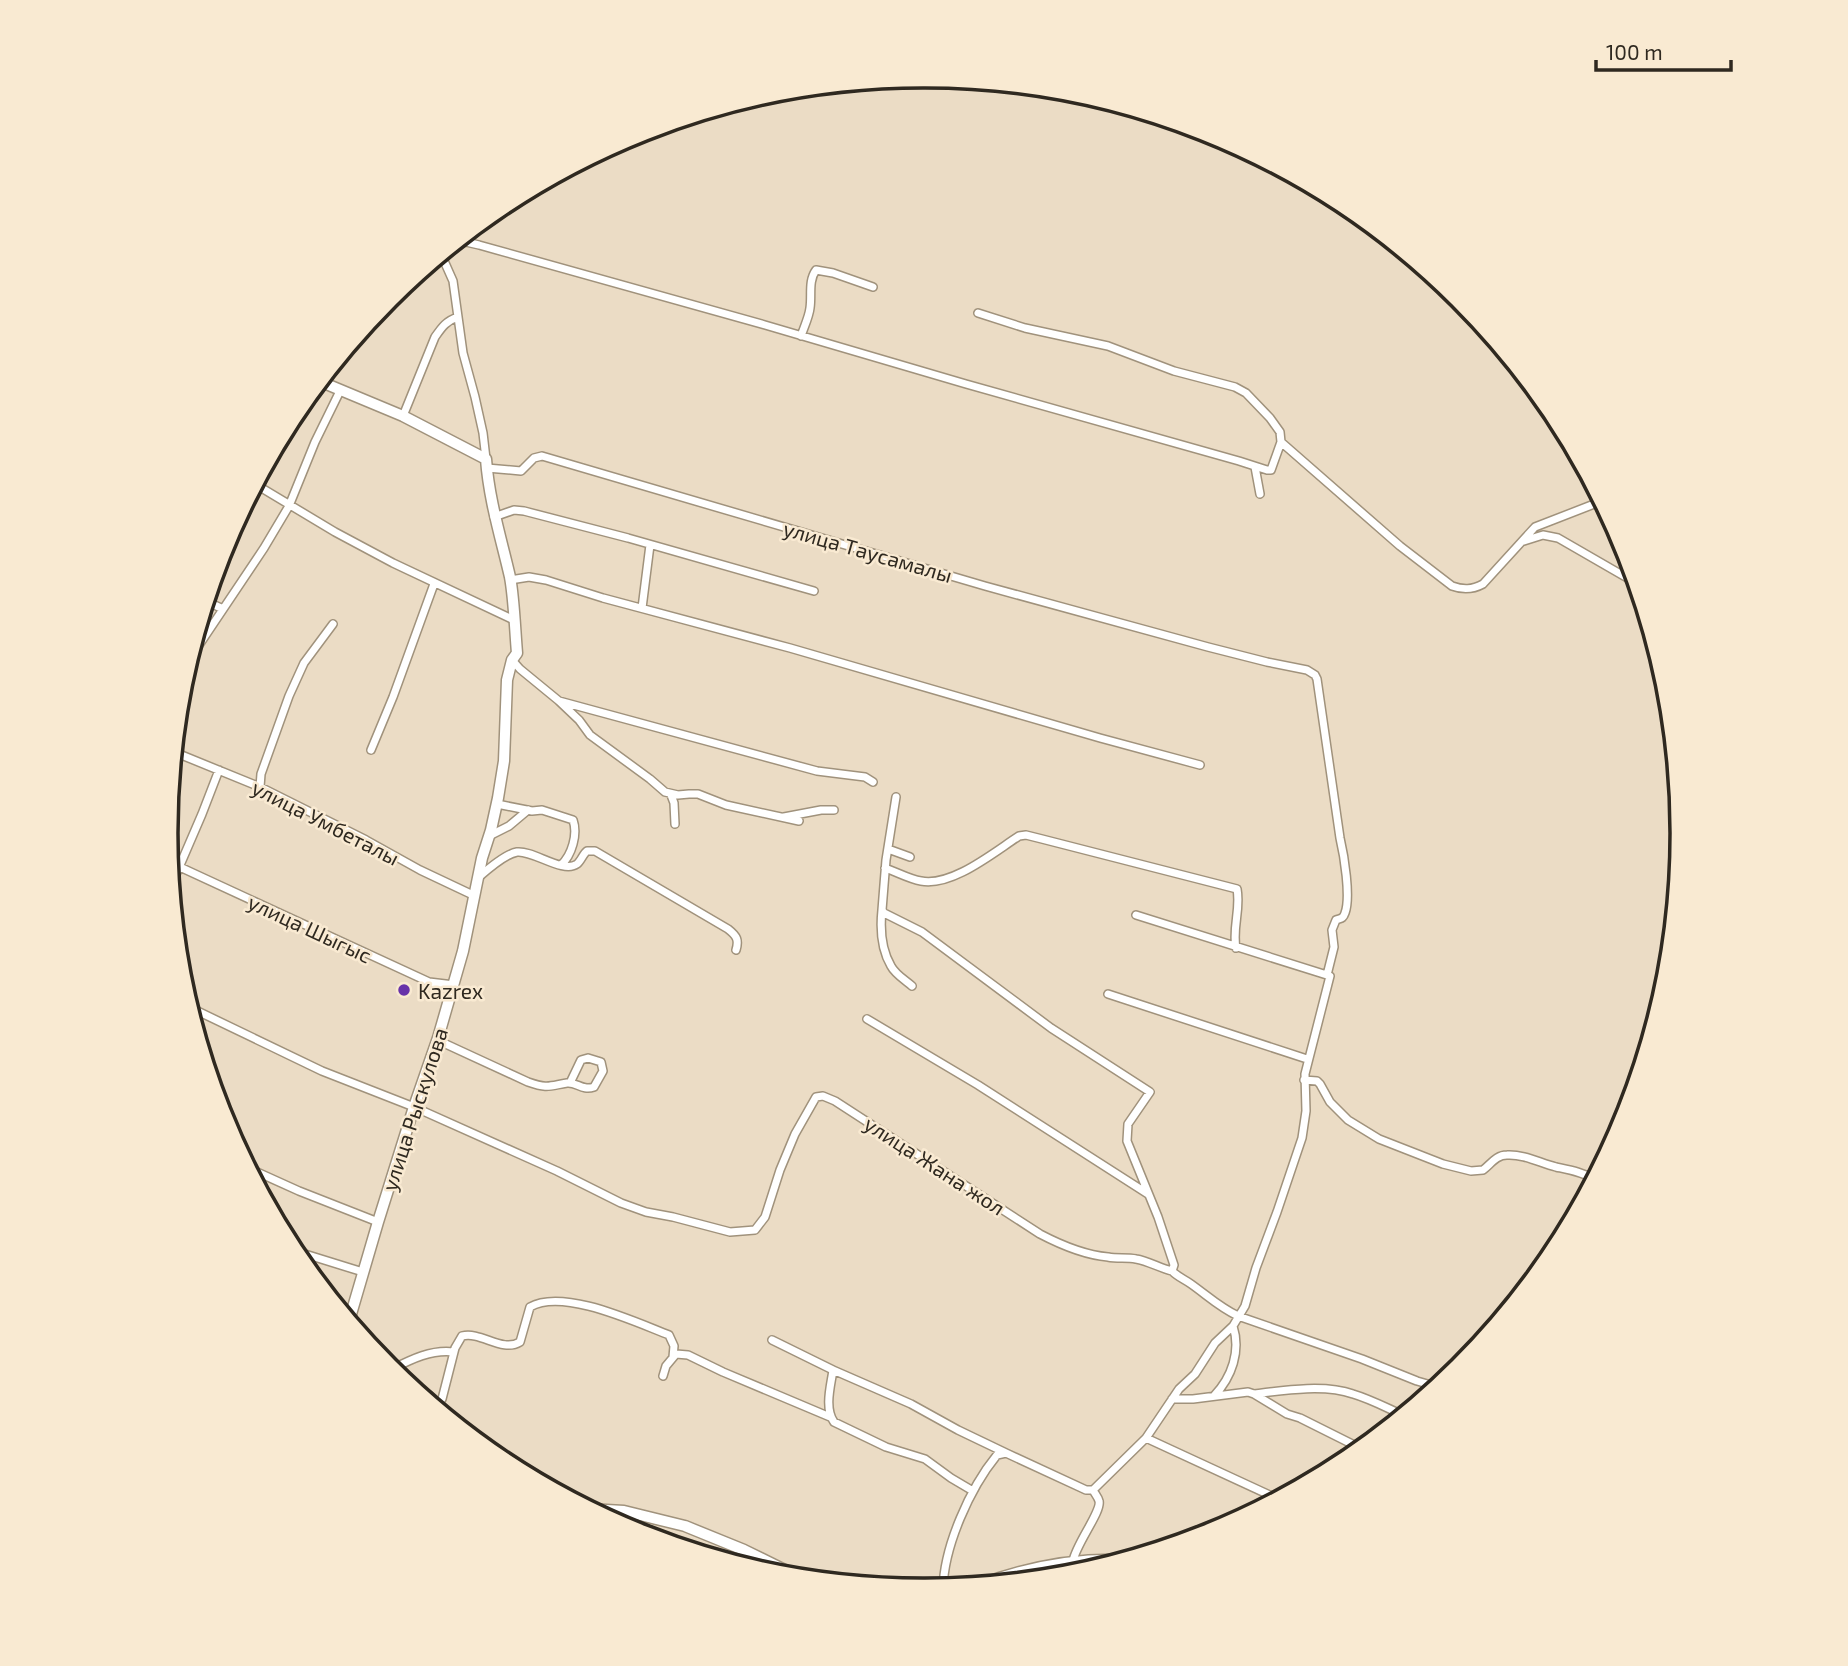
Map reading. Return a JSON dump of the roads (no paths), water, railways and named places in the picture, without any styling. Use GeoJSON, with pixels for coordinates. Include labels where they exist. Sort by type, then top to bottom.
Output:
{"type":"FeatureCollection","features":[{"type":"Feature","properties":{"kind":"street"},"geometry":{"type":"LineString","coordinates":[[469,243],[801,335],[1255,467],[1271,470],[1274,466],[1281,442],[1280,432],[1246,393],[1235,387],[1174,371],[1108,346],[1025,328],[978,313]]}},
{"type":"Feature","properties":{"kind":"street"},"geometry":{"type":"LineString","coordinates":[[446,262],[453,281],[463,353],[482,433],[486,464]]}},
{"type":"Feature","properties":{"kind":"street"},"geometry":{"type":"LineString","coordinates":[[801,335],[810,310],[811,283],[816,270],[873,287]]}},
{"type":"Feature","properties":{"kind":"street"},"geometry":{"type":"LineString","coordinates":[[403,416],[435,337],[443,326],[458,317]]}},
{"type":"Feature","properties":{"kind":"street","name":"улица Таусамалы"},"geometry":{"type":"LineString","coordinates":[[328,385],[403,416],[486,464],[521,471],[534,458],[542,456],[985,586],[1254,659],[1307,670],[1317,679],[1339,838],[1344,855],[1347,900],[1343,918],[1336,920],[1332,930],[1334,947],[1327,975]]}},
{"type":"Feature","properties":{"kind":"street"},"geometry":{"type":"LineString","coordinates":[[205,635],[289,506],[315,442],[340,391]]}},
{"type":"Feature","properties":{"kind":"street"},"geometry":{"type":"LineString","coordinates":[[1281,442],[1400,546],[1452,586],[1460,589],[1474,589],[1483,584],[1535,527],[1594,504]]}},
{"type":"Feature","properties":{"kind":"street","name":"улица Рыскулова"},"geometry":{"type":"LineString","coordinates":[[352,1310],[454,985],[482,858],[497,804],[504,761],[507,680],[512,660],[517,653],[510,580],[494,517],[486,464]]}},
{"type":"Feature","properties":{"kind":"street"},"geometry":{"type":"LineString","coordinates":[[1255,467],[1260,494]]}},
{"type":"Feature","properties":{"kind":"street"},"geometry":{"type":"LineString","coordinates":[[263,489],[335,533],[434,584],[514,620]]}},
{"type":"Feature","properties":{"kind":"street"},"geometry":{"type":"LineString","coordinates":[[494,517],[514,510],[524,511],[814,591]]}},
{"type":"Feature","properties":{"kind":"street"},"geometry":{"type":"LineString","coordinates":[[1522,541],[1543,535],[1558,538],[1623,576]]}},
{"type":"Feature","properties":{"kind":"street"},"geometry":{"type":"LineString","coordinates":[[642,608],[650,545]]}},
{"type":"Feature","properties":{"kind":"street"},"geometry":{"type":"LineString","coordinates":[[510,580],[528,577],[546,580],[1200,765]]}},
{"type":"Feature","properties":{"kind":"street"},"geometry":{"type":"LineString","coordinates":[[371,750],[434,584]]}},
{"type":"Feature","properties":{"kind":"street"},"geometry":{"type":"LineString","coordinates":[[214,605],[223,609]]}},
{"type":"Feature","properties":{"kind":"street"},"geometry":{"type":"LineString","coordinates":[[260,787],[261,774],[289,696],[304,663],[332,624]]}},
{"type":"Feature","properties":{"kind":"street"},"geometry":{"type":"LineString","coordinates":[[512,660],[579,720],[590,735],[675,795],[698,794],[726,805],[799,821]]}},
{"type":"Feature","properties":{"kind":"street"},"geometry":{"type":"LineString","coordinates":[[559,701],[817,771],[865,777],[873,782]]}},
{"type":"Feature","properties":{"kind":"street","name":"улица Умбеталы"},"geometry":{"type":"LineString","coordinates":[[183,756],[260,787],[475,896]]}},
{"type":"Feature","properties":{"kind":"street"},"geometry":{"type":"LineString","coordinates":[[180,867],[219,771]]}},
{"type":"Feature","properties":{"kind":"street"},"geometry":{"type":"LineString","coordinates":[[675,795],[675,824]]}},
{"type":"Feature","properties":{"kind":"street"},"geometry":{"type":"LineString","coordinates":[[896,797],[885,867],[880,930],[891,967],[912,986]]}},
{"type":"Feature","properties":{"kind":"street"},"geometry":{"type":"LineString","coordinates":[[497,804],[542,810],[573,820],[576,827],[574,838],[569,854],[561,865]]}},
{"type":"Feature","properties":{"kind":"street"},"geometry":{"type":"LineString","coordinates":[[489,836],[509,826],[528,810]]}},
{"type":"Feature","properties":{"kind":"street"},"geometry":{"type":"LineString","coordinates":[[780,818],[834,810]]}},
{"type":"Feature","properties":{"kind":"street"},"geometry":{"type":"LineString","coordinates":[[885,867],[911,879],[937,881],[958,873],[1019,836],[1026,835],[1237,889],[1239,900],[1234,930],[1236,948]]}},
{"type":"Feature","properties":{"kind":"street"},"geometry":{"type":"LineString","coordinates":[[888,849],[910,857]]}},
{"type":"Feature","properties":{"kind":"street"},"geometry":{"type":"LineString","coordinates":[[478,877],[516,852],[567,866],[577,863],[585,852],[595,851],[728,929],[736,936],[736,950]]}},
{"type":"Feature","properties":{"kind":"street","name":"улица Шыгыс"},"geometry":{"type":"LineString","coordinates":[[180,867],[429,982],[454,985]]}},
{"type":"Feature","properties":{"kind":"street"},"geometry":{"type":"LineString","coordinates":[[882,909],[886,915],[922,932],[1051,1028],[1150,1092],[1131,1119],[1127,1129],[1127,1141],[1169,1248],[1174,1265],[1172,1271],[1220,1308],[1238,1316],[1426,1384]]}},
{"type":"Feature","properties":{"kind":"street"},"geometry":{"type":"LineString","coordinates":[[772,1340],[911,1404],[958,1430],[1086,1490],[1093,1490],[1146,1437],[1172,1399],[1195,1374],[1215,1343],[1233,1326],[1245,1306],[1302,1138],[1306,1111],[1304,1080],[1307,1059],[1330,976],[1136,915]]}},
{"type":"Feature","properties":{"kind":"street"},"geometry":{"type":"LineString","coordinates":[[1108,995],[1307,1059]]}},
{"type":"Feature","properties":{"kind":"street","name":"улица Жана жол"},"geometry":{"type":"LineString","coordinates":[[201,1013],[322,1071],[414,1107],[558,1171],[621,1203],[646,1212],[730,1232],[755,1230],[765,1217],[795,1134],[816,1097],[823,1096],[869,1122],[902,1146],[1057,1243],[1107,1257],[1139,1259],[1172,1271]]}},
{"type":"Feature","properties":{"kind":"street"},"geometry":{"type":"LineString","coordinates":[[867,1019],[978,1085],[1148,1194]]}},
{"type":"Feature","properties":{"kind":"street"},"geometry":{"type":"LineString","coordinates":[[437,1040],[541,1087],[570,1083],[585,1089],[594,1087],[603,1072],[601,1062],[588,1058],[581,1060],[570,1083]]}},
{"type":"Feature","properties":{"kind":"street"},"geometry":{"type":"LineString","coordinates":[[1304,1080],[1317,1081],[1330,1102],[1348,1120],[1379,1139],[1443,1164],[1471,1171],[1483,1170],[1496,1157],[1507,1155],[1530,1158],[1586,1175]]}},
{"type":"Feature","properties":{"kind":"street"},"geometry":{"type":"LineString","coordinates":[[261,1174],[378,1222]]}},
{"type":"Feature","properties":{"kind":"street"},"geometry":{"type":"LineString","coordinates":[[310,1256],[363,1272]]}},
{"type":"Feature","properties":{"kind":"street"},"geometry":{"type":"LineString","coordinates":[[441,1401],[461,1336],[468,1334],[506,1345],[516,1345],[520,1342],[530,1307],[538,1303],[556,1300],[615,1314],[668,1335],[674,1346],[673,1357]]}},
{"type":"Feature","properties":{"kind":"street"},"geometry":{"type":"LineString","coordinates":[[1213,1397],[1220,1390],[1234,1362],[1236,1344],[1233,1326]]}},
{"type":"Feature","properties":{"kind":"street"},"geometry":{"type":"LineString","coordinates":[[402,1365],[424,1355],[454,1352]]}},
{"type":"Feature","properties":{"kind":"street"},"geometry":{"type":"LineString","coordinates":[[663,1376],[666,1366],[676,1354],[688,1355],[830,1418],[840,1426],[886,1447],[925,1459],[973,1491]]}},
{"type":"Feature","properties":{"kind":"street"},"geometry":{"type":"LineString","coordinates":[[830,1418],[833,1370]]}},
{"type":"Feature","properties":{"kind":"street"},"geometry":{"type":"LineString","coordinates":[[1253,1394],[1326,1389],[1353,1394],[1394,1411]]}},
{"type":"Feature","properties":{"kind":"street"},"geometry":{"type":"LineString","coordinates":[[1172,1399],[1248,1392],[1287,1414],[1351,1444]]}},
{"type":"Feature","properties":{"kind":"street"},"geometry":{"type":"LineString","coordinates":[[1146,1437],[1268,1494]]}},
{"type":"Feature","properties":{"kind":"street"},"geometry":{"type":"LineString","coordinates":[[944,1578],[963,1511],[973,1491],[997,1455],[1006,1453]]}},
{"type":"Feature","properties":{"kind":"street"},"geometry":{"type":"LineString","coordinates":[[1073,1561],[1077,1546],[1099,1509],[1099,1500],[1093,1490]]}},
{"type":"Feature","properties":{"kind":"street"},"geometry":{"type":"LineString","coordinates":[[613,1510],[685,1527],[767,1561]]}},
{"type":"Feature","properties":{"kind":"street"},"geometry":{"type":"LineString","coordinates":[[1023,1572],[1045,1565],[1083,1561]]}},
{"type":"Feature","properties":{"kind":"place","name":"Kazrex"},"geometry":{"type":"Point","coordinates":[404,990]}}]}
